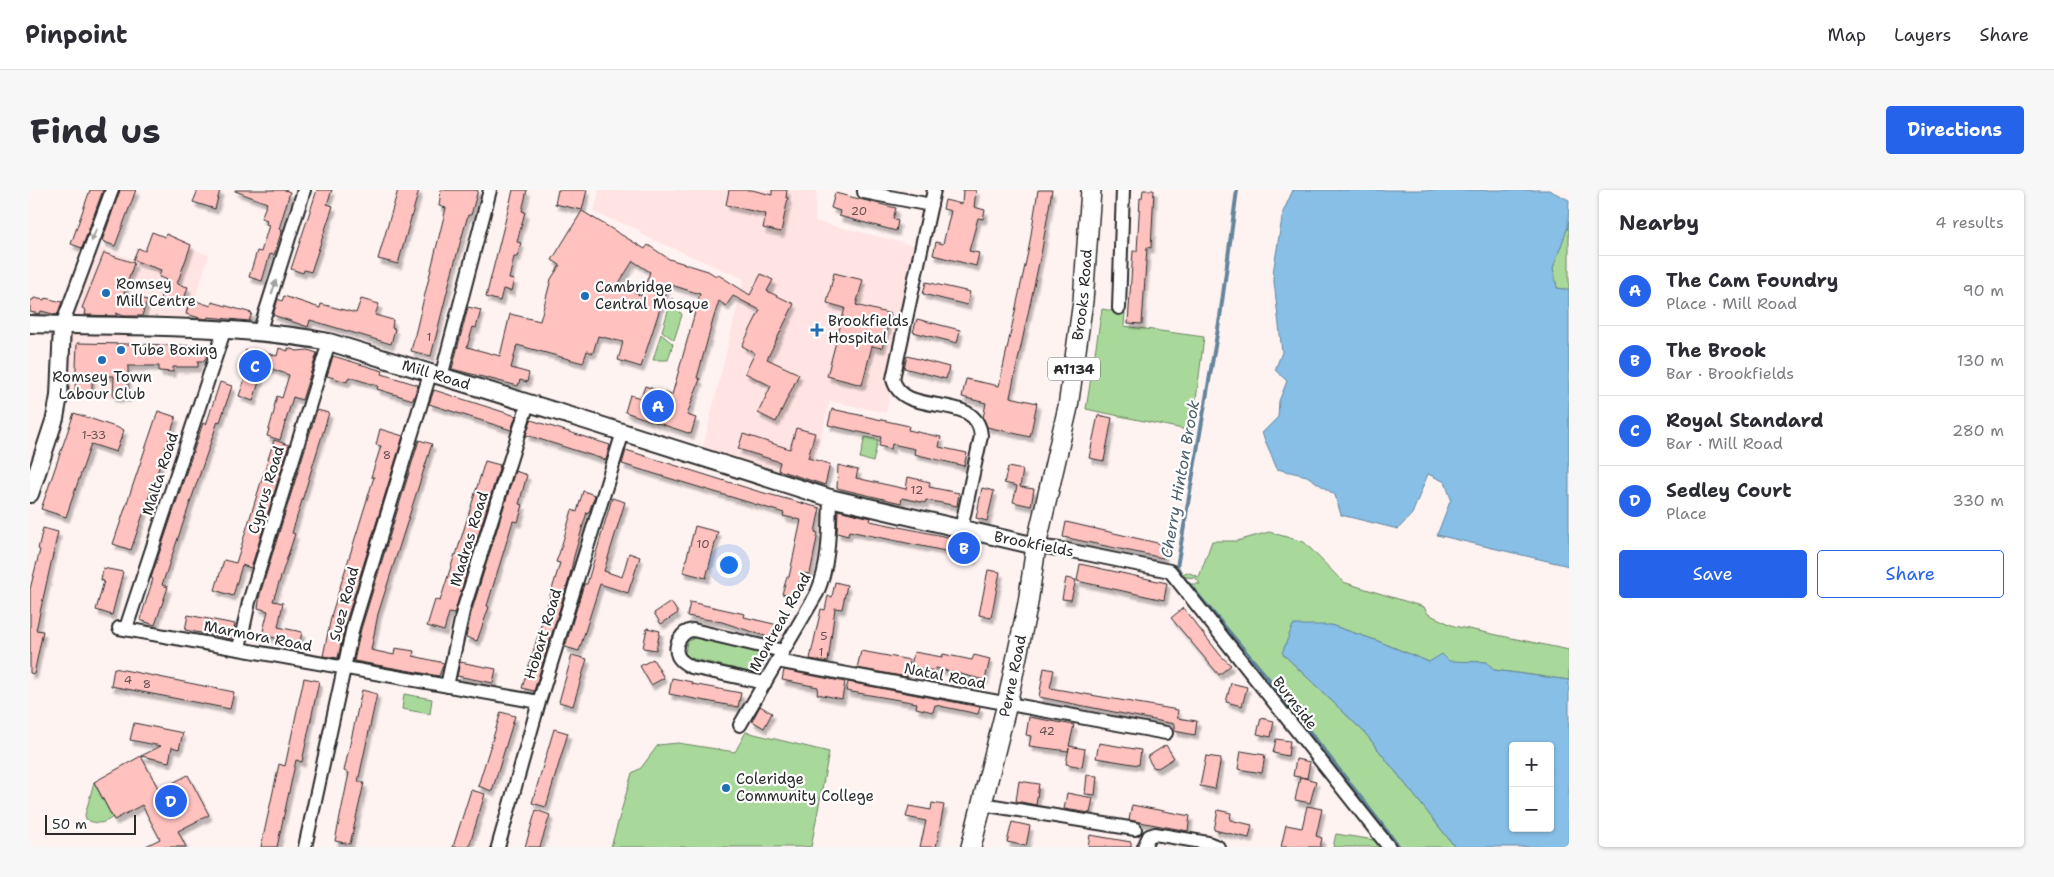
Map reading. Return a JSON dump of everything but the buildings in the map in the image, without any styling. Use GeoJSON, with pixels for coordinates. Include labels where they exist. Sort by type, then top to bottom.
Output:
{"type":"FeatureCollection","features":[{"type":"Feature","properties":{"kind":"main road","name":"Brooks Road"},"geometry":{"type":"LineString","coordinates":[[1036,546],[1068,407],[1076,356],[1084,292],[1091,190]]}},
{"type":"Feature","properties":{"kind":"main road","name":"Perne Road"},"geometry":{"type":"LineString","coordinates":[[971,847],[1006,704],[1028,603],[1036,546]]}},
{"type":"Feature","properties":{"kind":"street"},"geometry":{"type":"LineString","coordinates":[[30,494],[59,396],[62,325],[112,190]]}},
{"type":"Feature","properties":{"kind":"street"},"geometry":{"type":"LineString","coordinates":[[259,333],[304,190]]}},
{"type":"Feature","properties":{"kind":"street","name":"Suez Road"},"geometry":{"type":"LineString","coordinates":[[305,847],[364,587],[435,376],[490,190]]}},
{"type":"Feature","properties":{"kind":"street"},"geometry":{"type":"LineString","coordinates":[[864,190],[864,192],[931,206]]}},
{"type":"Feature","properties":{"kind":"street"},"geometry":{"type":"LineString","coordinates":[[934,190],[893,379],[895,386],[909,398],[960,409],[976,420],[980,428],[961,529]]}},
{"type":"Feature","properties":{"kind":"street"},"geometry":{"type":"LineString","coordinates":[[1119,308],[1123,190]]}},
{"type":"Feature","properties":{"kind":"street","name":"Mill Road"},"geometry":{"type":"LineString","coordinates":[[30,324],[259,333],[299,336],[329,342],[830,498]]}},
{"type":"Feature","properties":{"kind":"street","name":"Malta Road"},"geometry":{"type":"LineString","coordinates":[[122,628],[224,331]]}},
{"type":"Feature","properties":{"kind":"street","name":"Cyprus Road"},"geometry":{"type":"LineString","coordinates":[[239,648],[249,602],[329,342]]}},
{"type":"Feature","properties":{"kind":"street","name":"Madras Road"},"geometry":{"type":"LineString","coordinates":[[447,686],[463,611],[528,403]]}},
{"type":"Feature","properties":{"kind":"street","name":"Hobart Road"},"geometry":{"type":"LineString","coordinates":[[498,847],[539,702],[623,432]]}},
{"type":"Feature","properties":{"kind":"street","name":"Brookfields"},"geometry":{"type":"LineString","coordinates":[[830,498],[1036,546],[1067,550],[1170,571],[1176,579]]}},
{"type":"Feature","properties":{"kind":"street","name":"Montreal Road"},"geometry":{"type":"LineString","coordinates":[[740,725],[823,580],[828,551],[830,498]]}},
{"type":"Feature","properties":{"kind":"street","name":"Burnside"},"geometry":{"type":"LineString","coordinates":[[1176,579],[1389,847]]}},
{"type":"Feature","properties":{"kind":"street","name":"Marmora Road"},"geometry":{"type":"LineString","coordinates":[[122,628],[239,648],[344,669],[539,702]]}},
{"type":"Feature","properties":{"kind":"street","name":"Natal Road"},"geometry":{"type":"LineString","coordinates":[[765,683],[691,666],[682,662],[677,650],[680,638],[685,633],[693,630],[780,656],[1006,704],[1166,733]]}},
{"type":"Feature","properties":{"kind":"street"},"geometry":{"type":"LineString","coordinates":[[982,804],[1135,829]]}},
{"type":"Feature","properties":{"kind":"street"},"geometry":{"type":"LineString","coordinates":[[1144,847],[1149,836],[1155,834],[1208,843],[1218,847]]}},
{"type":"Feature","properties":{"kind":"shaded area","name":"Brookfields Hospital"},"geometry":{"type":"Polygon","coordinates":[[[599,190],[817,190],[815,221],[921,247],[886,413],[830,401],[810,483],[702,451],[744,279],[640,234],[640,230],[594,213],[599,190]]]}},
{"type":"Feature","properties":{"kind":"shaded area"},"geometry":{"type":"Polygon","coordinates":[[[172,236],[192,244],[191,249],[209,255],[187,323],[142,322],[151,297],[128,290],[114,326],[131,327],[129,399],[59,396],[62,325],[80,272],[101,248],[132,259],[137,248],[163,258],[172,236]]]}},
{"type":"Feature","properties":{"kind":"green space"},"geometry":{"type":"Polygon","coordinates":[[[1569,221],[1569,290],[1557,288],[1553,268],[1569,221]]]}},
{"type":"Feature","properties":{"kind":"green space"},"geometry":{"type":"Polygon","coordinates":[[[672,298],[682,315],[674,340],[662,331],[672,298]]]}},
{"type":"Feature","properties":{"kind":"green space"},"geometry":{"type":"Polygon","coordinates":[[[1102,309],[1125,313],[1124,326],[1204,337],[1192,431],[1086,409],[1102,309]]]}},
{"type":"Feature","properties":{"kind":"green space"},"geometry":{"type":"Polygon","coordinates":[[[661,334],[673,344],[668,360],[653,360],[661,334]]]}},
{"type":"Feature","properties":{"kind":"green space"},"geometry":{"type":"Polygon","coordinates":[[[865,437],[878,440],[873,462],[860,458],[865,437]]]}},
{"type":"Feature","properties":{"kind":"green space"},"geometry":{"type":"Polygon","coordinates":[[[1269,532],[1304,542],[1343,582],[1424,607],[1428,614],[1454,626],[1569,650],[1569,680],[1494,670],[1487,662],[1429,662],[1378,641],[1331,625],[1282,653],[1365,733],[1455,847],[1333,847],[1336,834],[1375,840],[1387,835],[1326,762],[1208,613],[1191,584],[1200,584],[1196,578],[1186,577],[1183,574],[1187,572],[1199,577],[1212,541],[1237,541],[1269,532]]]}},
{"type":"Feature","properties":{"kind":"green space"},"geometry":{"type":"Polygon","coordinates":[[[696,637],[769,656],[758,674],[690,658],[685,653],[687,642],[696,637]]]}},
{"type":"Feature","properties":{"kind":"green space"},"geometry":{"type":"Polygon","coordinates":[[[404,694],[432,699],[430,714],[402,709],[404,694]]]}},
{"type":"Feature","properties":{"kind":"green space","name":"Coleridge Community College"},"geometry":{"type":"Polygon","coordinates":[[[746,732],[829,752],[811,847],[611,847],[632,773],[641,768],[658,745],[678,743],[735,752],[746,732]]]}},
{"type":"Feature","properties":{"kind":"green space"},"geometry":{"type":"Polygon","coordinates":[[[94,782],[113,817],[97,823],[86,819],[85,815],[94,782]]]}},
{"type":"Feature","properties":{"kind":"water"},"geometry":{"type":"Polygon","coordinates":[[[1293,190],[1549,190],[1569,200],[1568,227],[1553,268],[1557,288],[1569,290],[1569,566],[1437,535],[1451,499],[1445,482],[1428,474],[1412,514],[1398,529],[1341,515],[1335,495],[1307,476],[1277,469],[1262,433],[1278,417],[1279,401],[1287,381],[1275,370],[1282,352],[1273,273],[1283,212],[1293,190]]]}},
{"type":"Feature","properties":{"kind":"water"},"geometry":{"type":"Polygon","coordinates":[[[1293,625],[1331,625],[1378,641],[1429,662],[1442,654],[1449,661],[1487,662],[1494,670],[1569,680],[1569,847],[1455,847],[1365,733],[1282,653],[1293,625]]]}},
{"type":"Feature","properties":{"kind":"waterway","name":"Cherry Hinton Brook"},"geometry":{"type":"LineString","coordinates":[[1237,190],[1220,317],[1177,567],[1182,576],[1267,677],[1399,847]]}},
{"type":"Feature","properties":{"kind":"place","name":"Romsey Mill Centre"},"geometry":{"type":"Point","coordinates":[106,293]}},
{"type":"Feature","properties":{"kind":"place","name":"Cambridge Central Mosque"},"geometry":{"type":"Point","coordinates":[585,296]}},
{"type":"Feature","properties":{"kind":"place","name":"Brookfields Hospital"},"geometry":{"type":"Point","coordinates":[817,330]}},
{"type":"Feature","properties":{"kind":"place","name":"Tube Boxing"},"geometry":{"type":"Point","coordinates":[121,350]}},
{"type":"Feature","properties":{"kind":"place","name":"Romsey Town Labour Club"},"geometry":{"type":"Point","coordinates":[102,360]}},
{"type":"Feature","properties":{"kind":"place","name":"Royal Standard"},"geometry":{"type":"Point","coordinates":[255,366]}},
{"type":"Feature","properties":{"kind":"place","name":"The Cam Foundry"},"geometry":{"type":"Point","coordinates":[658,406]}},
{"type":"Feature","properties":{"kind":"place","name":"The Brook"},"geometry":{"type":"Point","coordinates":[964,548]}},
{"type":"Feature","properties":{"kind":"place","name":"Coleridge Community College"},"geometry":{"type":"Point","coordinates":[726,788]}},
{"type":"Feature","properties":{"kind":"place","name":"Sedley Court"},"geometry":{"type":"Point","coordinates":[171,801]}}]}
